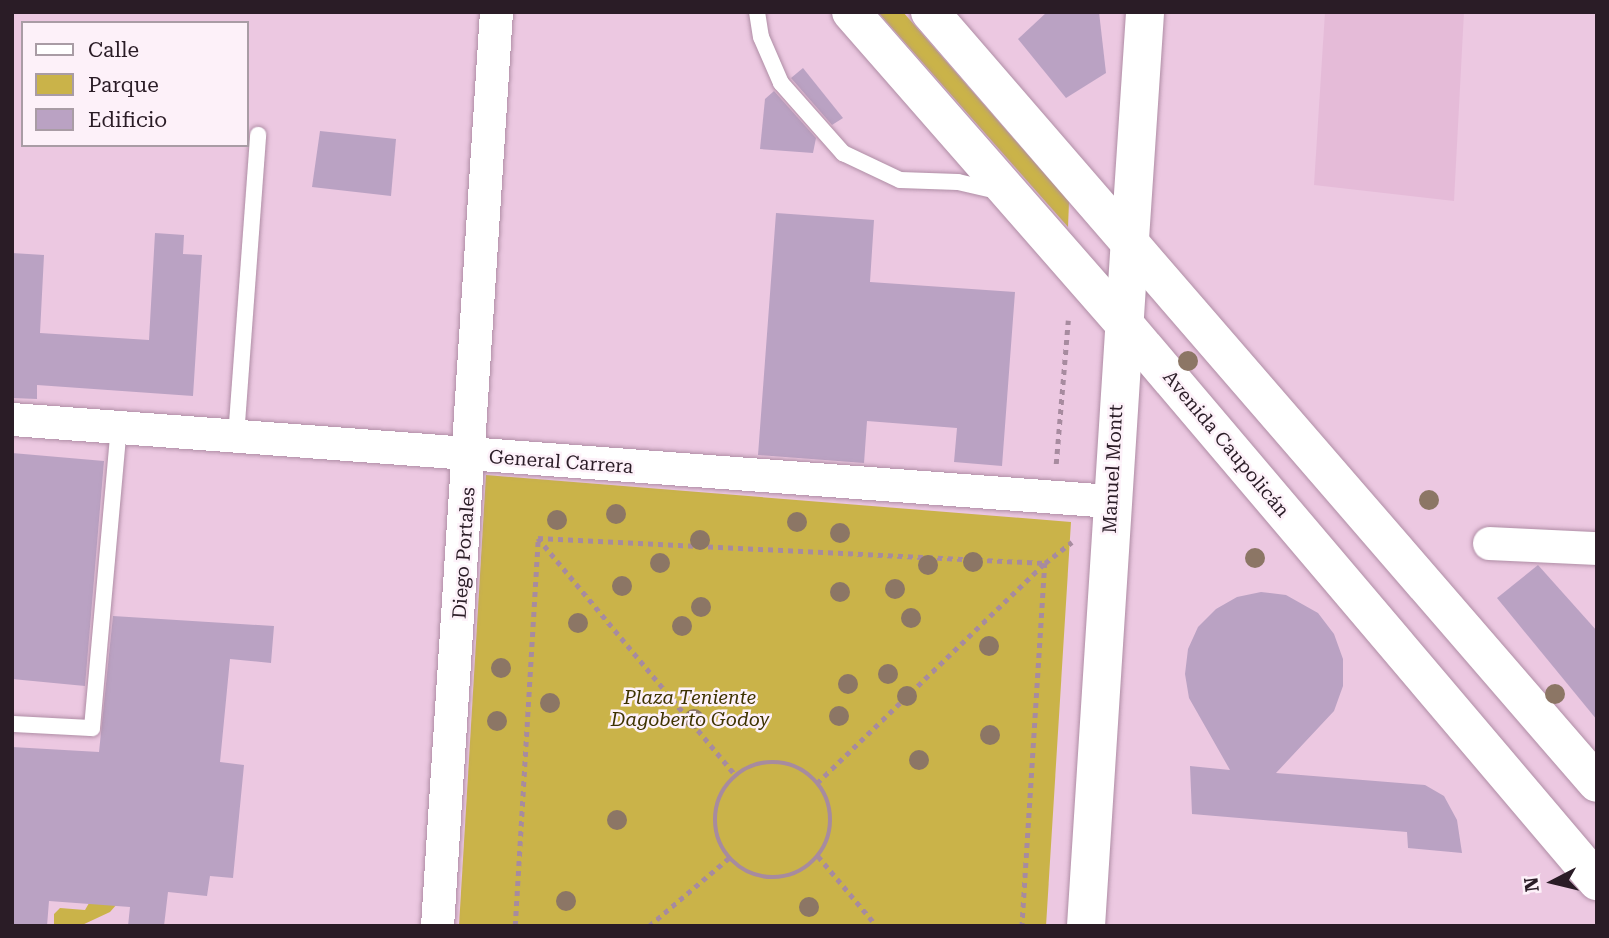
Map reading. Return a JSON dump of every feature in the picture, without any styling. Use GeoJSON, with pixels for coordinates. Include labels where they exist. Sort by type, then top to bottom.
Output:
{"type":"FeatureCollection","features":[{"type":"Feature","properties":{"kind":"main road","name":"Avenida Caupolicán"},"geometry":{"type":"LineString","coordinates":[[851,12],[1121,320],[1597,881]]}},
{"type":"Feature","properties":{"kind":"main road"},"geometry":{"type":"LineString","coordinates":[[930,12],[1597,783]]}},
{"type":"Feature","properties":{"kind":"main road","name":"Manuel Montt"},"geometry":{"type":"LineString","coordinates":[[1086,926],[1096,500],[1121,320],[1145,12]]}},
{"type":"Feature","properties":{"kind":"street","name":"Diego Portales"},"geometry":{"type":"LineString","coordinates":[[437,926],[471,456],[496,12]]}},
{"type":"Feature","properties":{"kind":"street","name":"General Carrera"},"geometry":{"type":"LineString","coordinates":[[12,419],[471,456],[1096,500]]}},
{"type":"Feature","properties":{"kind":"street"},"geometry":{"type":"LineString","coordinates":[[1489,542],[1597,548]]}},
{"type":"Feature","properties":{"kind":"lane"},"geometry":{"type":"LineString","coordinates":[[757,12],[765,49],[781,83],[843,153],[900,180],[973,183],[1019,203]]}},
{"type":"Feature","properties":{"kind":"lane"},"geometry":{"type":"LineString","coordinates":[[236,437],[258,135]]}},
{"type":"Feature","properties":{"kind":"lane"},"geometry":{"type":"LineString","coordinates":[[12,724],[92,728],[119,427]]}},
{"type":"Feature","properties":{"kind":"path"},"geometry":{"type":"LineString","coordinates":[[1073,326],[1066,318],[1054,485],[1082,486],[1096,500]]}},
{"type":"Feature","properties":{"kind":"path"},"geometry":{"type":"LineString","coordinates":[[538,538],[1045,563]]}},
{"type":"Feature","properties":{"kind":"path"},"geometry":{"type":"LineString","coordinates":[[538,538],[736,776]]}},
{"type":"Feature","properties":{"kind":"path"},"geometry":{"type":"LineString","coordinates":[[515,926],[538,538]]}},
{"type":"Feature","properties":{"kind":"path"},"geometry":{"type":"LineString","coordinates":[[817,783],[1045,563]]}},
{"type":"Feature","properties":{"kind":"path"},"geometry":{"type":"LineString","coordinates":[[1022,926],[1045,563]]}},
{"type":"Feature","properties":{"kind":"path"},"geometry":{"type":"LineString","coordinates":[[778,762],[799,768],[817,783],[831,814],[829,836],[818,856],[801,871],[768,878],[747,872],[729,858],[718,838],[716,815],[722,794],[736,776],[755,765],[778,762]]}},
{"type":"Feature","properties":{"kind":"path"},"geometry":{"type":"LineString","coordinates":[[818,856],[877,926]]}},
{"type":"Feature","properties":{"kind":"path"},"geometry":{"type":"LineString","coordinates":[[649,926],[729,858]]}},
{"type":"Feature","properties":{"kind":"shaded area"},"geometry":{"type":"Polygon","coordinates":[[[1325,12],[1464,12],[1454,201],[1314,185],[1325,12]]]}},
{"type":"Feature","properties":{"kind":"green space"},"geometry":{"type":"Polygon","coordinates":[[[878,12],[903,12],[1069,202],[1068,227],[878,12]]]}},
{"type":"Feature","properties":{"kind":"green space","name":"Plaza Teniente Dagoberto Godoy"},"geometry":{"type":"Polygon","coordinates":[[[486,475],[1071,522],[1046,926],[459,926],[486,475]]]}},
{"type":"Feature","properties":{"kind":"green space"},"geometry":{"type":"Polygon","coordinates":[[[96,891],[117,904],[110,912],[80,926],[54,926],[54,914],[60,908],[85,910],[96,891]]]}},
{"type":"Feature","properties":{"kind":"building"},"geometry":{"type":"Polygon","coordinates":[[[1047,12],[1099,12],[1106,73],[1066,98],[1018,39],[1047,12]]]}},
{"type":"Feature","properties":{"kind":"building"},"geometry":{"type":"Polygon","coordinates":[[[803,68],[843,118],[832,125],[791,78],[803,68]]]}},
{"type":"Feature","properties":{"kind":"building"},"geometry":{"type":"Polygon","coordinates":[[[774,91],[816,138],[813,153],[760,149],[765,99],[774,91]]]}},
{"type":"Feature","properties":{"kind":"building"},"geometry":{"type":"Polygon","coordinates":[[[320,131],[396,139],[391,196],[312,187],[320,131]]]}},
{"type":"Feature","properties":{"kind":"building"},"geometry":{"type":"Polygon","coordinates":[[[776,213],[874,220],[870,282],[1015,292],[1002,466],[954,462],[957,428],[867,421],[864,463],[758,455],[776,213]]]}},
{"type":"Feature","properties":{"kind":"building"},"geometry":{"type":"Polygon","coordinates":[[[155,233],[184,235],[183,254],[202,255],[193,396],[37,385],[37,399],[12,398],[12,253],[44,255],[40,333],[149,340],[155,233]]]}},
{"type":"Feature","properties":{"kind":"building"},"geometry":{"type":"Polygon","coordinates":[[[12,453],[104,461],[85,686],[12,679],[12,453]]]}},
{"type":"Feature","properties":{"kind":"building"},"geometry":{"type":"Polygon","coordinates":[[[1538,565],[1597,631],[1597,720],[1497,598],[1538,565]]]}},
{"type":"Feature","properties":{"kind":"building"},"geometry":{"type":"Polygon","coordinates":[[[1261,592],[1286,595],[1318,613],[1334,634],[1343,659],[1343,686],[1334,711],[1276,773],[1425,785],[1444,796],[1457,820],[1462,853],[1408,848],[1407,832],[1192,814],[1190,766],[1230,770],[1189,698],[1185,674],[1188,649],[1198,627],[1216,609],[1237,597],[1261,592]]]}},
{"type":"Feature","properties":{"kind":"building"},"geometry":{"type":"Polygon","coordinates":[[[113,616],[274,626],[271,663],[230,659],[220,762],[244,765],[233,878],[210,876],[207,896],[168,892],[164,926],[128,926],[130,907],[49,901],[47,926],[12,926],[12,747],[99,752],[113,616]]]}}]}
